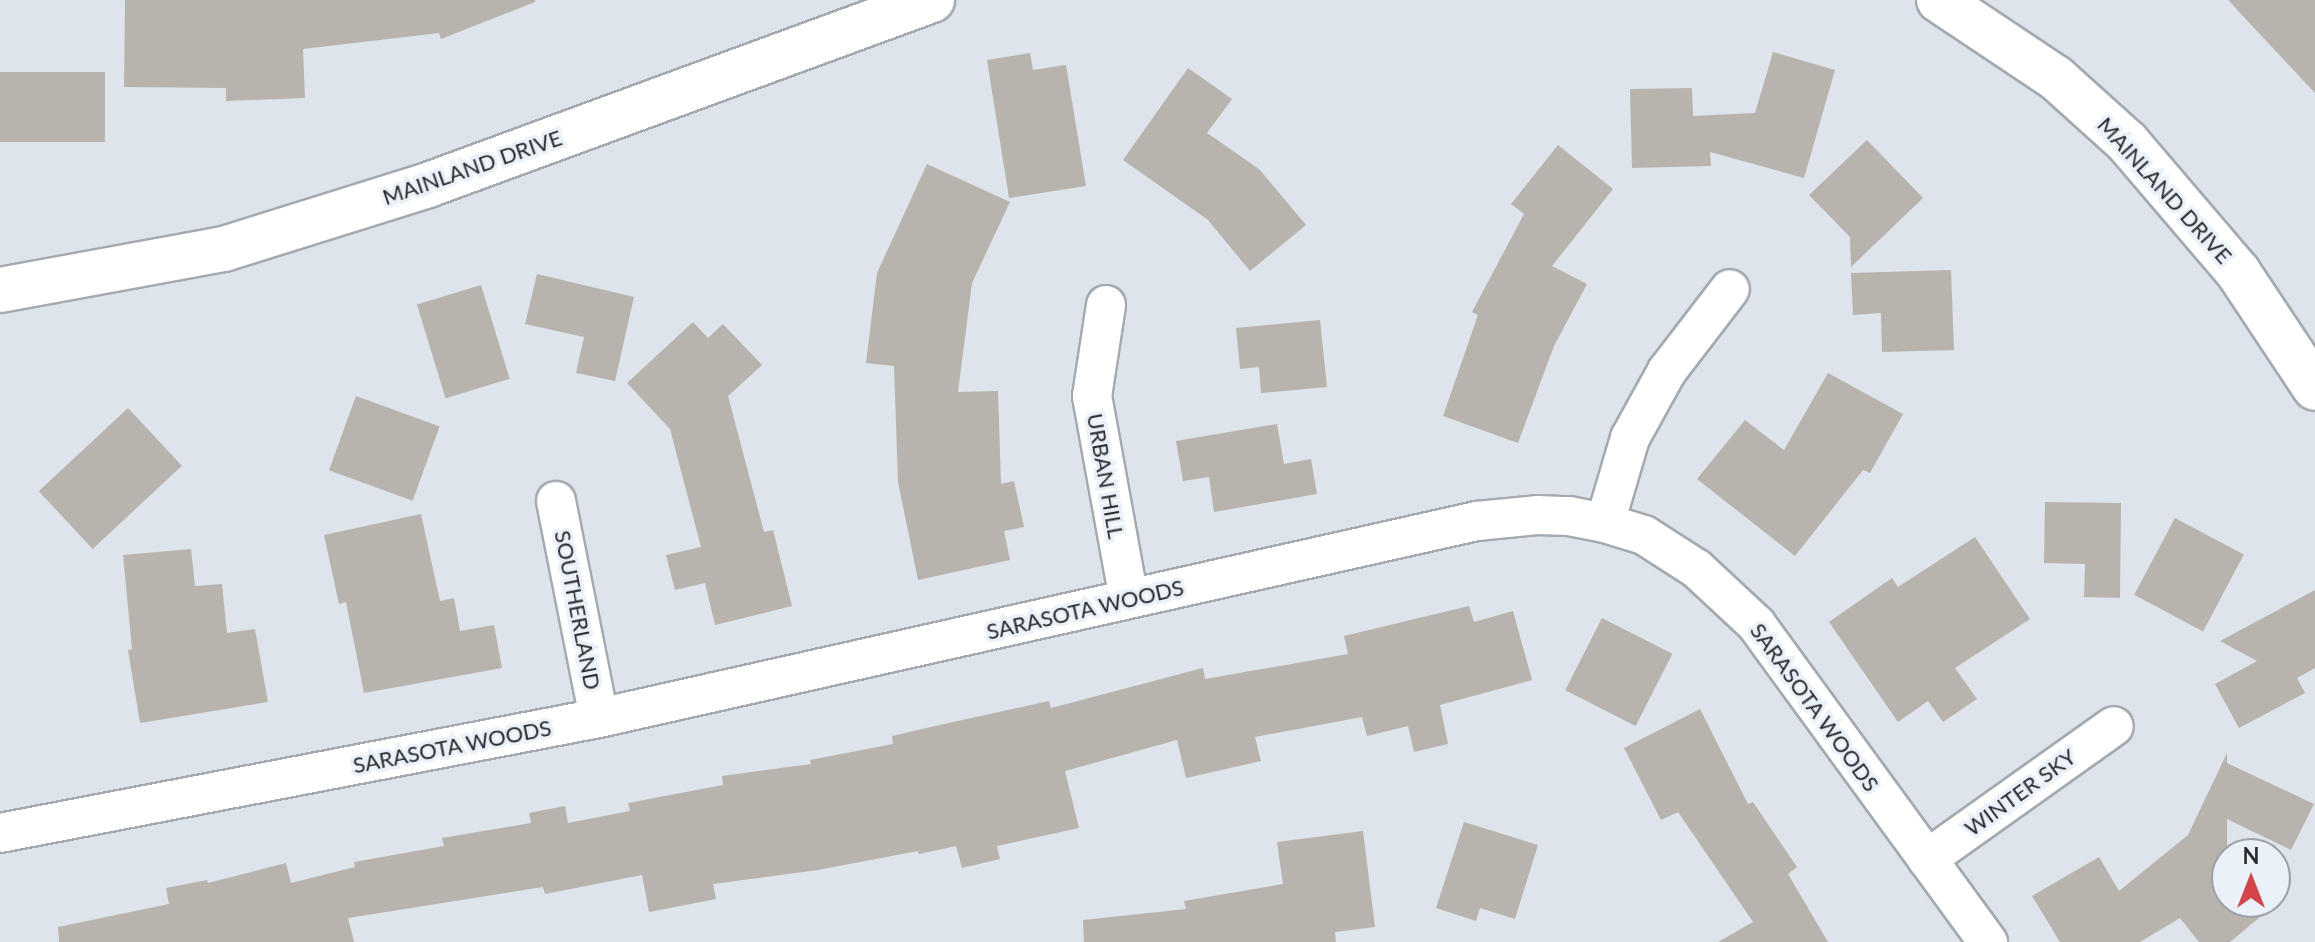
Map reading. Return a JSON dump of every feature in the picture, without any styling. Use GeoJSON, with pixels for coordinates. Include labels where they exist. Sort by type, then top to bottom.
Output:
{"type":"FeatureCollection","features":[{"type":"Feature","properties":{"kind":"main road","name":"MAINLAND DRIVE"},"geometry":{"type":"LineString","coordinates":[[0,290],[239,244],[428,185],[932,0]]}},
{"type":"Feature","properties":{"kind":"main road","name":"MAINLAND DRIVE"},"geometry":{"type":"LineString","coordinates":[[1939,0],[2056,78],[2127,142],[2238,272],[2315,388]]}},
{"type":"Feature","properties":{"kind":"street"},"geometry":{"type":"LineString","coordinates":[[1605,523],[1630,438],[1667,371],[1730,289]]}},
{"type":"Feature","properties":{"kind":"street","name":"URBAN HILL"},"geometry":{"type":"LineString","coordinates":[[1106,305],[1092,396],[1129,599]]}},
{"type":"Feature","properties":{"kind":"street","name":"SOUTHERLAND"},"geometry":{"type":"LineString","coordinates":[[556,501],[599,718]]}},
{"type":"Feature","properties":{"kind":"street","name":"SARASOTA WOODS"},"geometry":{"type":"LineString","coordinates":[[0,833],[599,718],[1477,521],[1537,515],[1605,523],[1644,535],[1697,569],[1756,624],[1988,942]]}},
{"type":"Feature","properties":{"kind":"street","name":"WINTER SKY"},"geometry":{"type":"LineString","coordinates":[[1927,859],[2114,726]]}},
{"type":"Feature","properties":{"kind":"building"},"geometry":{"type":"Polygon","coordinates":[[[125,0],[535,2],[441,39],[439,33],[303,49],[305,98],[226,101],[226,88],[124,87],[125,0]]]}},
{"type":"Feature","properties":{"kind":"building"},"geometry":{"type":"Polygon","coordinates":[[[2228,0],[2315,0],[2315,93],[2228,0]]]}},
{"type":"Feature","properties":{"kind":"building"},"geometry":{"type":"Polygon","coordinates":[[[1773,52],[1835,70],[1804,178],[1710,152],[1711,166],[1632,168],[1630,89],[1692,88],[1693,116],[1755,113],[1773,52]]]}},
{"type":"Feature","properties":{"kind":"building"},"geometry":{"type":"Polygon","coordinates":[[[1030,53],[1033,70],[1066,65],[1086,186],[1009,198],[987,60],[1030,53]]]}},
{"type":"Feature","properties":{"kind":"building"},"geometry":{"type":"Polygon","coordinates":[[[1188,68],[1232,99],[1207,133],[1259,169],[1306,225],[1250,271],[1208,220],[1123,160],[1188,68]]]}},
{"type":"Feature","properties":{"kind":"building"},"geometry":{"type":"Polygon","coordinates":[[[0,72],[105,72],[105,142],[0,142],[0,72]]]}},
{"type":"Feature","properties":{"kind":"building"},"geometry":{"type":"Polygon","coordinates":[[[1867,140],[1923,198],[1851,267],[1850,237],[1809,195],[1867,140]]]}},
{"type":"Feature","properties":{"kind":"building"},"geometry":{"type":"Polygon","coordinates":[[[1558,145],[1613,189],[1552,266],[1587,284],[1554,346],[1518,443],[1443,416],[1478,315],[1472,312],[1524,214],[1511,204],[1558,145]]]}},
{"type":"Feature","properties":{"kind":"building"},"geometry":{"type":"Polygon","coordinates":[[[927,164],[1010,202],[972,283],[958,392],[998,391],[1001,484],[1014,481],[1024,527],[1004,531],[1010,560],[918,580],[898,482],[894,366],[866,363],[877,273],[927,164]]]}},
{"type":"Feature","properties":{"kind":"building"},"geometry":{"type":"Polygon","coordinates":[[[1951,270],[1954,350],[1882,352],[1881,313],[1853,315],[1851,273],[1951,270]]]}},
{"type":"Feature","properties":{"kind":"building"},"geometry":{"type":"Polygon","coordinates":[[[537,274],[634,297],[615,381],[576,373],[584,337],[525,324],[537,274]]]}},
{"type":"Feature","properties":{"kind":"building"},"geometry":{"type":"Polygon","coordinates":[[[481,285],[510,379],[446,398],[417,305],[481,285]]]}},
{"type":"Feature","properties":{"kind":"building"},"geometry":{"type":"Polygon","coordinates":[[[1320,320],[1327,387],[1261,393],[1259,367],[1240,369],[1236,328],[1320,320]]]}},
{"type":"Feature","properties":{"kind":"building"},"geometry":{"type":"Polygon","coordinates":[[[693,322],[708,338],[723,324],[762,365],[728,396],[764,532],[773,530],[792,606],[715,625],[705,583],[675,590],[666,555],[701,547],[670,429],[627,383],[693,322]]]}},
{"type":"Feature","properties":{"kind":"building"},"geometry":{"type":"Polygon","coordinates":[[[1828,373],[1903,414],[1870,473],[1863,470],[1795,556],[1697,479],[1745,420],[1784,450],[1828,373]]]}},
{"type":"Feature","properties":{"kind":"building"},"geometry":{"type":"Polygon","coordinates":[[[356,396],[440,426],[413,501],[329,470],[356,396]]]}},
{"type":"Feature","properties":{"kind":"building"},"geometry":{"type":"Polygon","coordinates":[[[128,408],[182,466],[93,549],[39,491],[128,408]]]}},
{"type":"Feature","properties":{"kind":"building"},"geometry":{"type":"Polygon","coordinates":[[[1277,424],[1284,464],[1311,459],[1317,494],[1214,512],[1209,477],[1183,481],[1176,441],[1277,424]]]}},
{"type":"Feature","properties":{"kind":"building"},"geometry":{"type":"Polygon","coordinates":[[[2045,502],[2121,503],[2120,598],[2084,597],[2085,564],[2044,563],[2045,502]]]}},
{"type":"Feature","properties":{"kind":"building"},"geometry":{"type":"Polygon","coordinates":[[[421,514],[440,601],[454,598],[460,631],[494,625],[502,668],[364,693],[346,602],[339,604],[324,535],[421,514]]]}},
{"type":"Feature","properties":{"kind":"building"},"geometry":{"type":"Polygon","coordinates":[[[2175,518],[2244,555],[2203,631],[2134,595],[2175,518]]]}},
{"type":"Feature","properties":{"kind":"building"},"geometry":{"type":"Polygon","coordinates":[[[1975,537],[2030,619],[1955,668],[1977,699],[1943,722],[1928,701],[1898,722],[1829,622],[1892,578],[1898,587],[1975,537]]]}},
{"type":"Feature","properties":{"kind":"building"},"geometry":{"type":"Polygon","coordinates":[[[191,549],[195,586],[222,584],[227,633],[255,629],[268,702],[140,723],[128,650],[132,649],[123,555],[191,549]]]}},
{"type":"Feature","properties":{"kind":"building"},"geometry":{"type":"Polygon","coordinates":[[[2315,590],[2315,668],[2297,678],[2305,693],[2239,728],[2215,684],[2257,661],[2220,641],[2315,590]]]}},
{"type":"Feature","properties":{"kind":"building"},"geometry":{"type":"Polygon","coordinates":[[[1469,606],[1474,622],[1513,611],[1532,680],[1440,705],[1448,744],[1414,752],[1408,726],[1367,736],[1362,717],[1255,737],[1261,761],[1186,778],[1177,740],[1065,771],[1079,828],[997,846],[1000,859],[962,868],[956,846],[919,854],[918,851],[818,870],[713,884],[716,899],[649,912],[642,875],[545,894],[543,887],[348,918],[354,942],[59,942],[58,927],[169,904],[166,888],[207,880],[208,883],[286,863],[291,883],[355,867],[354,862],[444,846],[442,838],[531,823],[529,813],[565,806],[568,823],[630,811],[628,803],[723,785],[722,776],[811,764],[810,760],[893,744],[892,736],[1049,701],[1051,708],[1203,668],[1205,679],[1348,654],[1344,636],[1469,606]]]}},
{"type":"Feature","properties":{"kind":"building"},"geometry":{"type":"Polygon","coordinates":[[[1602,618],[1672,654],[1636,726],[1565,690],[1602,618]]]}},
{"type":"Feature","properties":{"kind":"building"},"geometry":{"type":"Polygon","coordinates":[[[1700,709],[1748,804],[1753,802],[1797,867],[1788,874],[1828,942],[1718,942],[1753,922],[1678,812],[1661,820],[1624,748],[1700,709]]]}},
{"type":"Feature","properties":{"kind":"building"},"geometry":{"type":"Polygon","coordinates":[[[2227,753],[2227,763],[2314,804],[2291,850],[2291,838],[2266,838],[2227,819],[2227,838],[2211,838],[2211,918],[2259,918],[2230,942],[2199,942],[2180,918],[2140,942],[2060,942],[2032,896],[2099,857],[2119,891],[2188,835],[2227,753]]]}},
{"type":"Feature","properties":{"kind":"building"},"geometry":{"type":"Polygon","coordinates":[[[1464,822],[1538,845],[1515,919],[1480,908],[1476,921],[1436,908],[1464,822]]]}},
{"type":"Feature","properties":{"kind":"building"},"geometry":{"type":"Polygon","coordinates":[[[1363,831],[1375,927],[1335,932],[1336,942],[1084,942],[1083,920],[1186,909],[1184,901],[1283,884],[1277,842],[1363,831]]]}}]}
